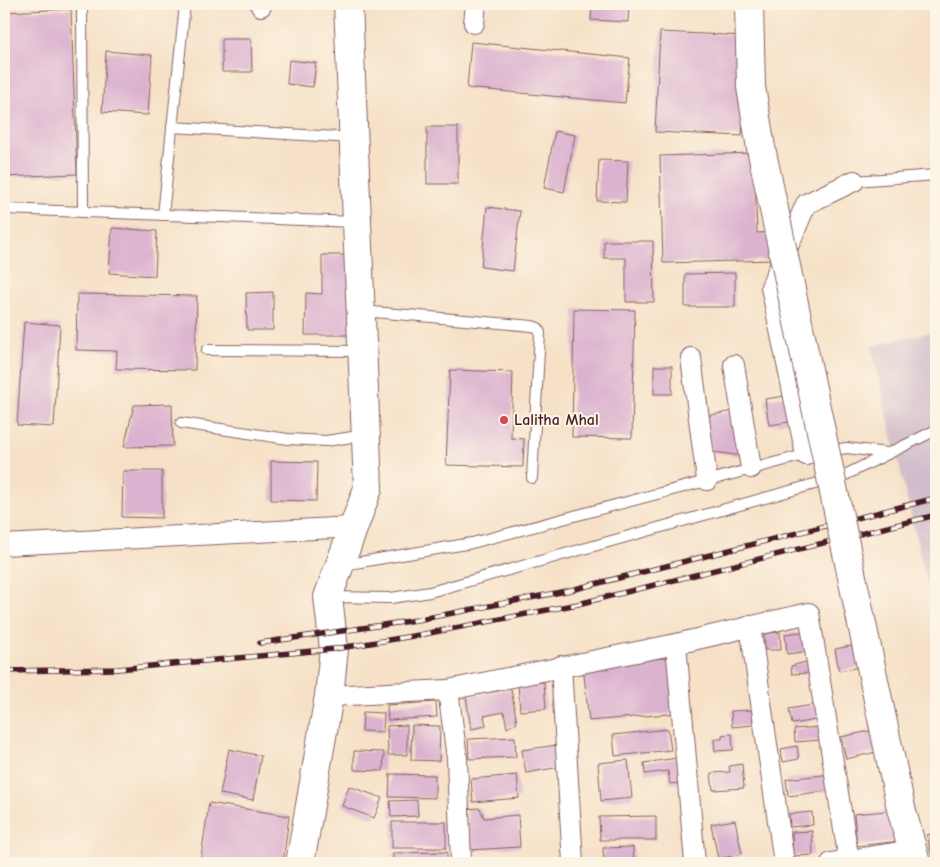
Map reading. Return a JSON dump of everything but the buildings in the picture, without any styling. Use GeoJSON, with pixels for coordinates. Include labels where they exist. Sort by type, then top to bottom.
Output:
{"type":"FeatureCollection","features":[{"type":"Feature","properties":{"kind":"street"},"geometry":{"type":"LineString","coordinates":[[300,863],[334,649],[328,597],[368,488],[348,4]]}},
{"type":"Feature","properties":{"kind":"street"},"geometry":{"type":"LineString","coordinates":[[328,696],[448,690],[676,644],[809,613],[840,862],[914,857],[901,808],[761,148],[751,86],[749,4]]}},
{"type":"Feature","properties":{"kind":"street"},"geometry":{"type":"LineString","coordinates":[[806,455],[772,288],[806,204],[854,181]]}},
{"type":"Feature","properties":{"kind":"street"},"geometry":{"type":"LineString","coordinates":[[692,358],[707,480]]}},
{"type":"Feature","properties":{"kind":"street"},"geometry":{"type":"LineString","coordinates":[[734,365],[751,468]]}},
{"type":"Feature","properties":{"kind":"street"},"geometry":{"type":"LineString","coordinates":[[4,546],[353,528]]}},
{"type":"Feature","properties":{"kind":"street"},"geometry":{"type":"LineString","coordinates":[[750,626],[784,863]]}},
{"type":"Feature","properties":{"kind":"street"},"geometry":{"type":"LineString","coordinates":[[676,644],[695,863]]}},
{"type":"Feature","properties":{"kind":"street"},"geometry":{"type":"LineString","coordinates":[[561,666],[573,863]]}},
{"type":"Feature","properties":{"kind":"street"},"geometry":{"type":"LineString","coordinates":[[448,690],[457,758],[461,863]]}},
{"type":"Feature","properties":{"kind":"lane"},"geometry":{"type":"LineString","coordinates":[[82,4],[83,212]]}},
{"type":"Feature","properties":{"kind":"lane"},"geometry":{"type":"LineString","coordinates":[[163,215],[185,4]]}},
{"type":"Feature","properties":{"kind":"lane"},"geometry":{"type":"LineString","coordinates":[[172,126],[354,138]]}},
{"type":"Feature","properties":{"kind":"lane"},"geometry":{"type":"LineString","coordinates":[[854,181],[936,175]]}},
{"type":"Feature","properties":{"kind":"lane"},"geometry":{"type":"LineString","coordinates":[[4,208],[357,222]]}},
{"type":"Feature","properties":{"kind":"lane"},"geometry":{"type":"LineString","coordinates":[[361,311],[538,328],[540,333],[532,478]]}},
{"type":"Feature","properties":{"kind":"lane"},"geometry":{"type":"LineString","coordinates":[[207,350],[363,351]]}},
{"type":"Feature","properties":{"kind":"lane"},"geometry":{"type":"LineString","coordinates":[[181,423],[288,439],[326,441],[366,435]]}},
{"type":"Feature","properties":{"kind":"lane"},"geometry":{"type":"LineString","coordinates":[[328,597],[391,598],[430,592],[843,476],[936,430]]}},
{"type":"Feature","properties":{"kind":"lane"},"geometry":{"type":"LineString","coordinates":[[340,566],[472,543],[806,455],[847,448],[887,453]]}},
{"type":"Feature","properties":{"kind":"shaded area"},"geometry":{"type":"Polygon","coordinates":[[[936,331],[936,608],[933,609],[871,346],[936,331]]]}},
{"type":"Feature","properties":{"kind":"railway"},"geometry":{"type":"LineString","coordinates":[[260,643],[417,620],[571,590],[936,498]]}},
{"type":"Feature","properties":{"kind":"railway"},"geometry":{"type":"LineString","coordinates":[[4,671],[118,669],[334,649],[419,635],[578,604],[936,515]]}},
{"type":"Feature","properties":{"kind":"place","name":"Lalitha Mhal"},"geometry":{"type":"Point","coordinates":[504,420]}}]}
